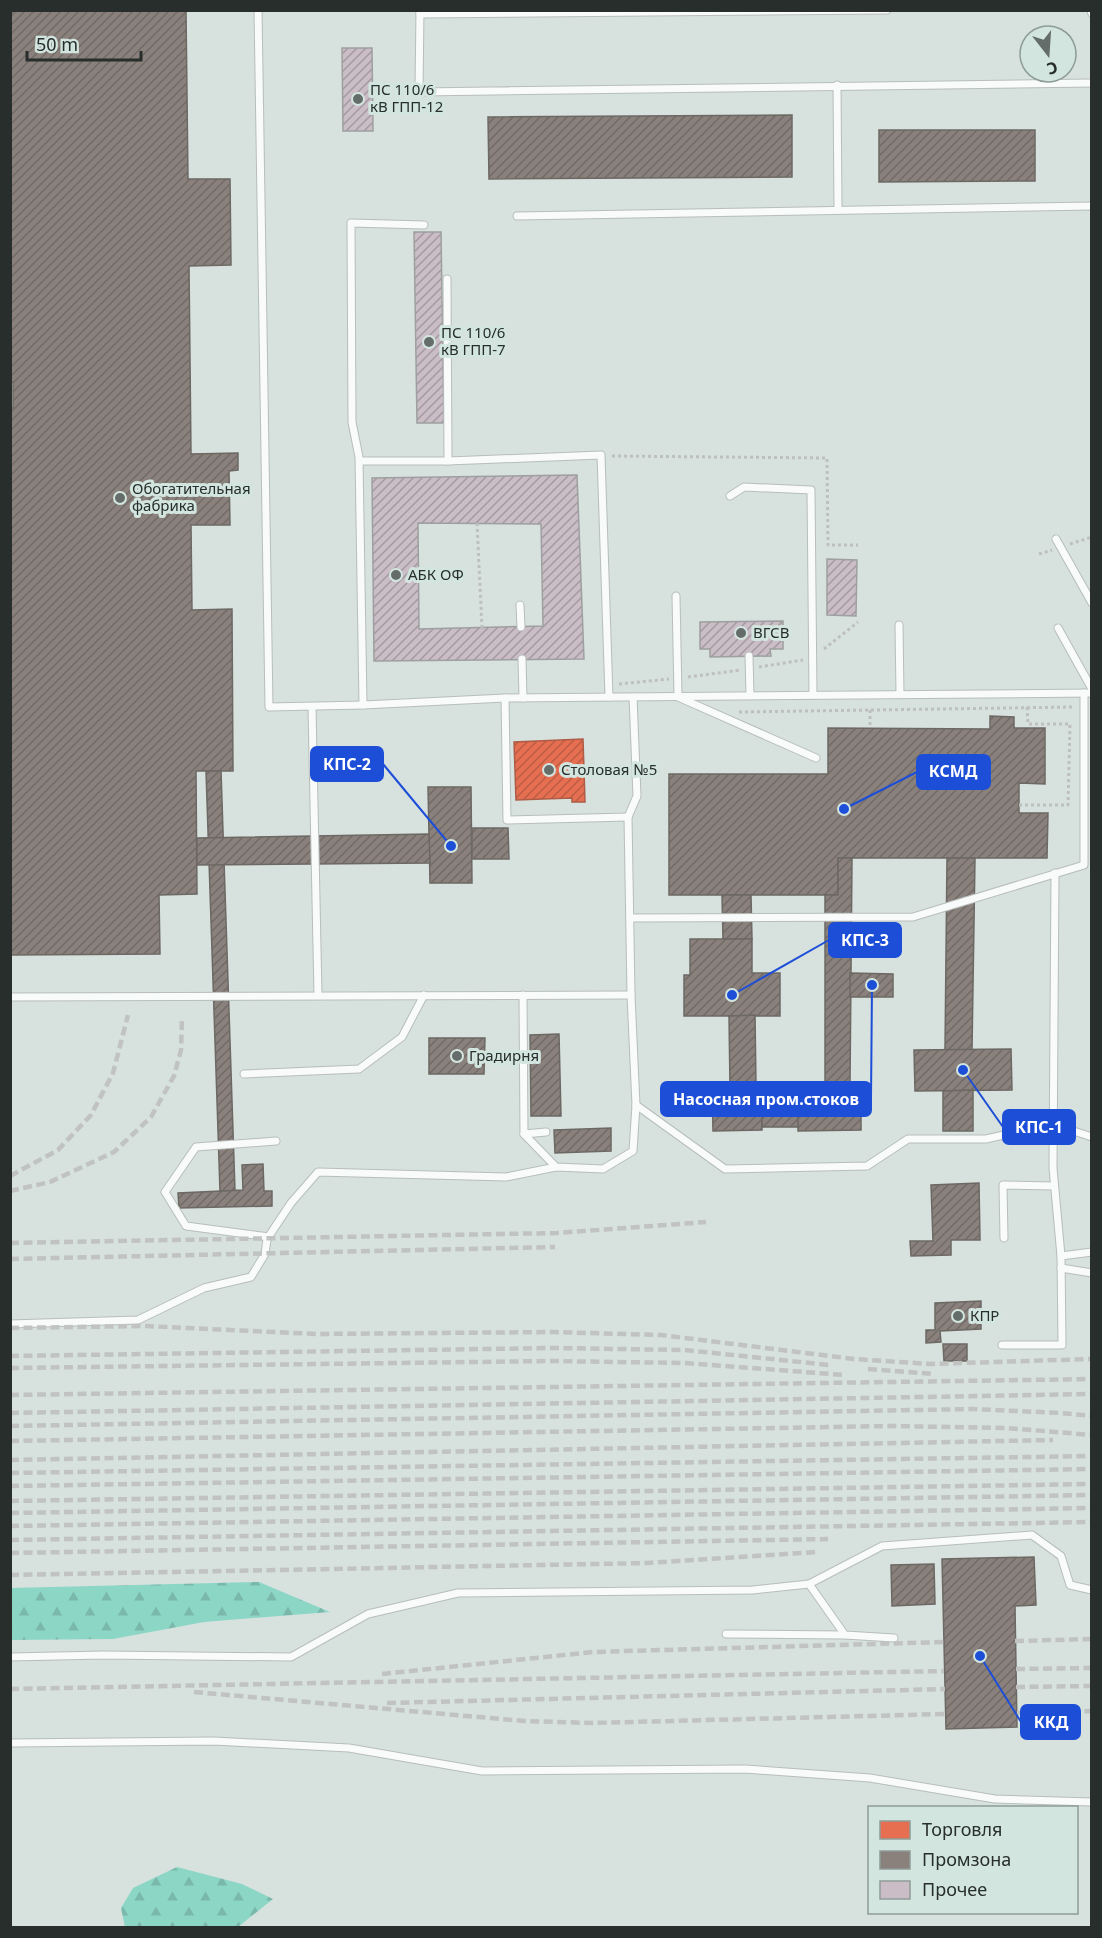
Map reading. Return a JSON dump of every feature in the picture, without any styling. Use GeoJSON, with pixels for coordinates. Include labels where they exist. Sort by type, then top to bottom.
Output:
{"type":"FeatureCollection","features":[{"type":"Feature","properties":{"kind":"lane"},"geometry":{"type":"LineString","coordinates":[[258,10],[269,707],[505,698],[1089,692]]}},
{"type":"Feature","properties":{"kind":"lane"},"geometry":{"type":"LineString","coordinates":[[887,10],[420,12],[419,92],[1092,83]]}},
{"type":"Feature","properties":{"kind":"lane"},"geometry":{"type":"LineString","coordinates":[[837,85],[838,210]]}},
{"type":"Feature","properties":{"kind":"lane"},"geometry":{"type":"LineString","coordinates":[[517,216],[1092,206]]}},
{"type":"Feature","properties":{"kind":"lane"},"geometry":{"type":"LineString","coordinates":[[363,705],[360,461],[352,422],[351,223],[424,225]]}},
{"type":"Feature","properties":{"kind":"lane"},"geometry":{"type":"LineString","coordinates":[[447,279],[448,461]]}},
{"type":"Feature","properties":{"kind":"lane"},"geometry":{"type":"LineString","coordinates":[[360,461],[448,461],[601,455],[609,697]]}},
{"type":"Feature","properties":{"kind":"lane"},"geometry":{"type":"LineString","coordinates":[[730,496],[744,487],[811,490],[813,694]]}},
{"type":"Feature","properties":{"kind":"lane"},"geometry":{"type":"LineString","coordinates":[[1056,538],[1092,603]]}},
{"type":"Feature","properties":{"kind":"lane"},"geometry":{"type":"LineString","coordinates":[[676,596],[678,697]]}},
{"type":"Feature","properties":{"kind":"lane"},"geometry":{"type":"LineString","coordinates":[[520,605],[521,627]]}},
{"type":"Feature","properties":{"kind":"lane"},"geometry":{"type":"LineString","coordinates":[[899,625],[900,694]]}},
{"type":"Feature","properties":{"kind":"lane"},"geometry":{"type":"LineString","coordinates":[[630,918],[913,917],[1088,864],[1084,706],[1089,692],[1058,628]]}},
{"type":"Feature","properties":{"kind":"lane"},"geometry":{"type":"LineString","coordinates":[[749,656],[750,695]]}},
{"type":"Feature","properties":{"kind":"lane"},"geometry":{"type":"LineString","coordinates":[[522,659],[523,698]]}},
{"type":"Feature","properties":{"kind":"lane"},"geometry":{"type":"LineString","coordinates":[[10,1324],[138,1320],[204,1288],[251,1277],[265,1254],[269,1237],[291,1203],[318,1172],[506,1177],[556,1167],[603,1169],[633,1151],[636,1105],[631,995],[628,817],[637,796],[633,697]]}},
{"type":"Feature","properties":{"kind":"lane"},"geometry":{"type":"LineString","coordinates":[[678,697],[816,758]]}},
{"type":"Feature","properties":{"kind":"lane"},"geometry":{"type":"LineString","coordinates":[[505,698],[507,819],[628,817]]}},
{"type":"Feature","properties":{"kind":"lane"},"geometry":{"type":"LineString","coordinates":[[312,707],[318,995]]}},
{"type":"Feature","properties":{"kind":"lane"},"geometry":{"type":"LineString","coordinates":[[1002,1345],[1062,1345],[1061,1256],[1054,1186],[1053,1124],[1055,873]]}},
{"type":"Feature","properties":{"kind":"lane"},"geometry":{"type":"LineString","coordinates":[[244,1074],[359,1068],[402,1037],[424,995]]}},
{"type":"Feature","properties":{"kind":"lane"},"geometry":{"type":"LineString","coordinates":[[523,995],[524,1134],[556,1167]]}},
{"type":"Feature","properties":{"kind":"lane"},"geometry":{"type":"LineString","coordinates":[[10,997],[631,995]]}},
{"type":"Feature","properties":{"kind":"lane"},"geometry":{"type":"LineString","coordinates":[[636,1105],[725,1168],[867,1166],[908,1139],[986,1139],[1053,1124],[1092,1137]]}},
{"type":"Feature","properties":{"kind":"lane"},"geometry":{"type":"LineString","coordinates":[[524,1134],[546,1132]]}},
{"type":"Feature","properties":{"kind":"lane"},"geometry":{"type":"LineString","coordinates":[[269,1237],[186,1226],[165,1192],[196,1147],[276,1141]]}},
{"type":"Feature","properties":{"kind":"lane"},"geometry":{"type":"LineString","coordinates":[[1004,1238],[1003,1185],[1054,1186]]}},
{"type":"Feature","properties":{"kind":"lane"},"geometry":{"type":"LineString","coordinates":[[1061,1256],[1092,1252]]}},
{"type":"Feature","properties":{"kind":"lane"},"geometry":{"type":"LineString","coordinates":[[1061,1268],[1092,1273]]}},
{"type":"Feature","properties":{"kind":"lane"},"geometry":{"type":"LineString","coordinates":[[10,1657],[104,1655],[291,1657],[368,1614],[458,1593],[753,1590],[809,1584],[882,1546],[1032,1535],[1061,1556],[1070,1585],[1092,1590]]}},
{"type":"Feature","properties":{"kind":"lane"},"geometry":{"type":"LineString","coordinates":[[809,1584],[845,1635]]}},
{"type":"Feature","properties":{"kind":"lane"},"geometry":{"type":"LineString","coordinates":[[726,1634],[845,1635],[894,1638]]}},
{"type":"Feature","properties":{"kind":"lane"},"geometry":{"type":"LineString","coordinates":[[10,1743],[214,1742],[349,1748],[482,1771],[745,1769],[870,1778],[995,1799],[1092,1802]]}},
{"type":"Feature","properties":{"kind":"path"},"geometry":{"type":"LineString","coordinates":[[477,523],[482,628]]}},
{"type":"Feature","properties":{"kind":"path"},"geometry":{"type":"LineString","coordinates":[[735,712],[1084,706]]}},
{"type":"Feature","properties":{"kind":"path"},"geometry":{"type":"LineString","coordinates":[[1019,805],[1068,805],[1070,724],[1028,724],[1027,707]]}},
{"type":"Feature","properties":{"kind":"path"},"geometry":{"type":"LineString","coordinates":[[870,710],[870,728]]}},
{"type":"Feature","properties":{"kind":"green space"},"geometry":{"type":"Polygon","coordinates":[[[259,1582],[330,1612],[204,1622],[113,1639],[11,1640],[11,1588],[259,1582]]]}},
{"type":"Feature","properties":{"kind":"green space"},"geometry":{"type":"Polygon","coordinates":[[[177,1867],[242,1884],[273,1899],[238,1927],[125,1927],[121,1908],[133,1888],[177,1867]]]}},
{"type":"Feature","properties":{"kind":"building: Торговля","name":"Столовая №5"},"geometry":{"type":"Polygon","coordinates":[[[583,739],[585,802],[572,802],[572,798],[516,800],[514,742],[583,739]]]}},
{"type":"Feature","properties":{"kind":"building: Промзона","name":"Обогатительная фабрика"},"geometry":{"type":"Polygon","coordinates":[[[10,10],[186,10],[188,179],[230,179],[231,265],[189,266],[191,454],[238,453],[238,470],[229,471],[230,525],[191,525],[192,610],[232,609],[233,771],[196,771],[197,894],[159,895],[160,954],[10,955],[10,408],[13,408],[13,382],[10,382],[10,10]]]}},
{"type":"Feature","properties":{"kind":"building: Промзона"},"geometry":{"type":"Polygon","coordinates":[[[792,115],[792,177],[489,179],[488,117],[792,115]]]}},
{"type":"Feature","properties":{"kind":"building: Промзона"},"geometry":{"type":"Polygon","coordinates":[[[879,130],[1035,130],[1035,181],[879,182],[879,130]]]}},
{"type":"Feature","properties":{"kind":"building: Промзона"},"geometry":{"type":"Polygon","coordinates":[[[990,716],[1014,717],[1014,728],[1045,728],[1045,784],[1019,783],[1019,813],[1048,813],[1047,858],[838,858],[838,895],[669,895],[669,774],[828,774],[828,728],[990,729],[990,716]]]}},
{"type":"Feature","properties":{"kind":"building: Промзона"},"geometry":{"type":"Polygon","coordinates":[[[206,771],[221,771],[235,1191],[220,1191],[206,771]]]}},
{"type":"Feature","properties":{"kind":"building: Промзона"},"geometry":{"type":"Polygon","coordinates":[[[428,787],[471,787],[472,883],[430,883],[428,787]]]}},
{"type":"Feature","properties":{"kind":"building: Промзона"},"geometry":{"type":"Polygon","coordinates":[[[472,828],[508,828],[509,859],[472,859],[472,828]]]}},
{"type":"Feature","properties":{"kind":"building: Промзона"},"geometry":{"type":"Polygon","coordinates":[[[429,834],[430,863],[197,865],[197,838],[429,834]]]}},
{"type":"Feature","properties":{"kind":"building: Промзона"},"geometry":{"type":"Polygon","coordinates":[[[838,858],[852,858],[850,1085],[825,1085],[825,895],[838,895],[838,858]]]}},
{"type":"Feature","properties":{"kind":"building: Промзона"},"geometry":{"type":"Polygon","coordinates":[[[947,858],[975,858],[972,1050],[945,1050],[947,858]]]}},
{"type":"Feature","properties":{"kind":"building: Промзона"},"geometry":{"type":"Polygon","coordinates":[[[722,895],[751,895],[752,939],[723,939],[722,895]]]}},
{"type":"Feature","properties":{"kind":"building: Промзона"},"geometry":{"type":"Polygon","coordinates":[[[690,939],[752,939],[752,973],[780,973],[780,1016],[684,1016],[684,975],[690,975],[690,939]]]}},
{"type":"Feature","properties":{"kind":"building: Промзона"},"geometry":{"type":"Polygon","coordinates":[[[850,973],[893,974],[893,997],[850,997],[850,973]]]}},
{"type":"Feature","properties":{"kind":"building: Промзона"},"geometry":{"type":"Polygon","coordinates":[[[755,1015],[756,1085],[730,1086],[729,1016],[755,1015]]]}},
{"type":"Feature","properties":{"kind":"building: Промзона"},"geometry":{"type":"Polygon","coordinates":[[[559,1034],[561,1116],[531,1116],[530,1035],[559,1034]]]}},
{"type":"Feature","properties":{"kind":"building: Промзона","name":"Градирня"},"geometry":{"type":"Polygon","coordinates":[[[429,1038],[485,1038],[484,1074],[429,1074],[429,1038]]]}},
{"type":"Feature","properties":{"kind":"building: Промзона"},"geometry":{"type":"Polygon","coordinates":[[[1011,1049],[1012,1090],[915,1091],[914,1050],[1011,1049]]]}},
{"type":"Feature","properties":{"kind":"building: Промзона"},"geometry":{"type":"Polygon","coordinates":[[[762,1085],[762,1130],[713,1131],[712,1086],[762,1085]]]}},
{"type":"Feature","properties":{"kind":"building: Промзона"},"geometry":{"type":"Polygon","coordinates":[[[798,1085],[861,1085],[861,1130],[798,1131],[798,1085]]]}},
{"type":"Feature","properties":{"kind":"building: Промзона"},"geometry":{"type":"Polygon","coordinates":[[[973,1090],[973,1131],[943,1131],[943,1091],[973,1090]]]}},
{"type":"Feature","properties":{"kind":"building: Промзона"},"geometry":{"type":"Polygon","coordinates":[[[798,1100],[798,1127],[762,1127],[762,1101],[798,1100]]]}},
{"type":"Feature","properties":{"kind":"building: Промзона"},"geometry":{"type":"Polygon","coordinates":[[[611,1128],[611,1151],[555,1153],[554,1130],[611,1128]]]}},
{"type":"Feature","properties":{"kind":"building: Промзона"},"geometry":{"type":"Polygon","coordinates":[[[263,1164],[264,1191],[272,1191],[272,1206],[179,1208],[178,1193],[243,1190],[242,1165],[263,1164]]]}},
{"type":"Feature","properties":{"kind":"building: Промзона"},"geometry":{"type":"Polygon","coordinates":[[[979,1183],[980,1240],[951,1240],[951,1255],[911,1256],[910,1241],[933,1241],[931,1185],[979,1183]]]}},
{"type":"Feature","properties":{"kind":"building: Промзона","name":"КПР"},"geometry":{"type":"Polygon","coordinates":[[[981,1301],[981,1329],[940,1331],[941,1342],[926,1343],[926,1330],[935,1330],[935,1303],[981,1301]]]}},
{"type":"Feature","properties":{"kind":"building: Промзона"},"geometry":{"type":"Polygon","coordinates":[[[943,1344],[967,1344],[967,1361],[944,1361],[943,1344]]]}},
{"type":"Feature","properties":{"kind":"building: Промзона"},"geometry":{"type":"Polygon","coordinates":[[[1034,1557],[1036,1605],[1015,1606],[1017,1727],[946,1729],[942,1559],[1034,1557]]]}},
{"type":"Feature","properties":{"kind":"building: Промзона"},"geometry":{"type":"Polygon","coordinates":[[[934,1564],[935,1604],[892,1606],[891,1565],[934,1564]]]}},
{"type":"Feature","properties":{"kind":"building: Прочее","name":"ПС 110/6 кВ ГПП-12"},"geometry":{"type":"Polygon","coordinates":[[[342,48],[372,48],[373,131],[343,131],[342,48]]]}},
{"type":"Feature","properties":{"kind":"building: Прочее","name":"ПС 110/6 кВ ГПП-7"},"geometry":{"type":"Polygon","coordinates":[[[414,232],[441,232],[444,423],[417,423],[414,232]]]}},
{"type":"Feature","properties":{"kind":"building: Прочее","name":"АБК ОФ"},"geometry":{"type":"Polygon","coordinates":[[[577,475],[584,659],[374,661],[372,478],[577,475]],[[418,523],[419,629],[543,626],[541,524],[418,523]]]}},
{"type":"Feature","properties":{"kind":"building: Прочее"},"geometry":{"type":"Polygon","coordinates":[[[827,559],[857,560],[856,616],[827,615],[827,559]]]}},
{"type":"Feature","properties":{"kind":"building: Прочее","name":"ВГСВ"},"geometry":{"type":"Polygon","coordinates":[[[783,621],[783,649],[770,649],[771,656],[710,657],[710,649],[700,649],[700,622],[783,621]]]}},
{"type":"Feature","properties":{"kind":"railway"},"geometry":{"type":"LineString","coordinates":[[10,1176],[58,1150],[91,1115],[113,1073],[128,1015]]}},
{"type":"Feature","properties":{"kind":"railway"},"geometry":{"type":"LineString","coordinates":[[10,1191],[50,1182],[114,1152],[151,1117],[174,1076],[181,1050],[182,1018]]}},
{"type":"Feature","properties":{"kind":"railway"},"geometry":{"type":"LineString","coordinates":[[10,1243],[557,1233],[706,1222]]}},
{"type":"Feature","properties":{"kind":"railway"},"geometry":{"type":"LineString","coordinates":[[10,1259],[555,1247]]}},
{"type":"Feature","properties":{"kind":"railway"},"geometry":{"type":"LineString","coordinates":[[10,1328],[145,1326],[317,1334],[554,1332],[661,1335],[854,1359],[930,1364],[1092,1359]]}},
{"type":"Feature","properties":{"kind":"railway"},"geometry":{"type":"LineString","coordinates":[[10,1356],[553,1348],[685,1350],[829,1365]]}},
{"type":"Feature","properties":{"kind":"railway"},"geometry":{"type":"LineString","coordinates":[[10,1368],[551,1361],[685,1363],[844,1375]]}},
{"type":"Feature","properties":{"kind":"railway"},"geometry":{"type":"LineString","coordinates":[[868,1369],[934,1374]]}},
{"type":"Feature","properties":{"kind":"railway"},"geometry":{"type":"LineString","coordinates":[[10,1395],[1092,1379]]}},
{"type":"Feature","properties":{"kind":"railway"},"geometry":{"type":"LineString","coordinates":[[10,1413],[1092,1394]]}},
{"type":"Feature","properties":{"kind":"railway"},"geometry":{"type":"LineString","coordinates":[[10,1426],[973,1409],[1092,1416]]}},
{"type":"Feature","properties":{"kind":"railway"},"geometry":{"type":"LineString","coordinates":[[10,1441],[891,1426],[1007,1428],[1092,1435]]}},
{"type":"Feature","properties":{"kind":"railway"},"geometry":{"type":"LineString","coordinates":[[10,1460],[1053,1440]]}},
{"type":"Feature","properties":{"kind":"railway"},"geometry":{"type":"LineString","coordinates":[[10,1473],[1092,1456]]}},
{"type":"Feature","properties":{"kind":"railway"},"geometry":{"type":"LineString","coordinates":[[10,1486],[1092,1469]]}},
{"type":"Feature","properties":{"kind":"railway"},"geometry":{"type":"LineString","coordinates":[[10,1501],[1092,1484]]}},
{"type":"Feature","properties":{"kind":"railway"},"geometry":{"type":"LineString","coordinates":[[10,1513],[1092,1495]]}},
{"type":"Feature","properties":{"kind":"railway"},"geometry":{"type":"LineString","coordinates":[[10,1526],[1092,1508]]}},
{"type":"Feature","properties":{"kind":"railway"},"geometry":{"type":"LineString","coordinates":[[10,1540],[1092,1522]]}},
{"type":"Feature","properties":{"kind":"railway"},"geometry":{"type":"LineString","coordinates":[[10,1553],[828,1539]]}},
{"type":"Feature","properties":{"kind":"railway"},"geometry":{"type":"LineString","coordinates":[[10,1575],[647,1563],[816,1552]]}},
{"type":"Feature","properties":{"kind":"railway"},"geometry":{"type":"LineString","coordinates":[[1015,1641],[1092,1639]]}},
{"type":"Feature","properties":{"kind":"railway"},"geometry":{"type":"LineString","coordinates":[[382,1674],[593,1652],[944,1642]]}},
{"type":"Feature","properties":{"kind":"railway"},"geometry":{"type":"LineString","coordinates":[[1016,1669],[1092,1668]]}},
{"type":"Feature","properties":{"kind":"railway"},"geometry":{"type":"LineString","coordinates":[[10,1689],[944,1671]]}},
{"type":"Feature","properties":{"kind":"railway"},"geometry":{"type":"LineString","coordinates":[[1016,1687],[1092,1686]]}},
{"type":"Feature","properties":{"kind":"railway"},"geometry":{"type":"LineString","coordinates":[[387,1703],[945,1689]]}},
{"type":"Feature","properties":{"kind":"railway"},"geometry":{"type":"LineString","coordinates":[[194,1692],[524,1721],[592,1723],[945,1714]]}},
{"type":"Feature","properties":{"kind":"railway"},"geometry":{"type":"LineString","coordinates":[[1017,1713],[1092,1711]]}},
{"type":"Feature","properties":{"kind":"place","name":"ПС 110/6 кВ ГПП-12"},"geometry":{"type":"Point","coordinates":[358,99]}},
{"type":"Feature","properties":{"kind":"place","name":"ПС 110/6 кВ ГПП-7"},"geometry":{"type":"Point","coordinates":[429,342]}},
{"type":"Feature","properties":{"kind":"place","name":"Обогатительная фабрика"},"geometry":{"type":"Point","coordinates":[120,498]}},
{"type":"Feature","properties":{"kind":"place","name":"АБК ОФ"},"geometry":{"type":"Point","coordinates":[396,575]}},
{"type":"Feature","properties":{"kind":"place","name":"ВГСВ"},"geometry":{"type":"Point","coordinates":[741,633]}},
{"type":"Feature","properties":{"kind":"place","name":"Столовая №5"},"geometry":{"type":"Point","coordinates":[549,770]}},
{"type":"Feature","properties":{"kind":"place","name":"КСМД"},"geometry":{"type":"Point","coordinates":[844,809]}},
{"type":"Feature","properties":{"kind":"place","name":"КПС-2"},"geometry":{"type":"Point","coordinates":[451,846]}},
{"type":"Feature","properties":{"kind":"place","name":"Насосная пром.стоков"},"geometry":{"type":"Point","coordinates":[872,985]}},
{"type":"Feature","properties":{"kind":"place","name":"КПС-3"},"geometry":{"type":"Point","coordinates":[732,995]}},
{"type":"Feature","properties":{"kind":"place","name":"Градирня"},"geometry":{"type":"Point","coordinates":[457,1056]}},
{"type":"Feature","properties":{"kind":"place","name":"КПС-1"},"geometry":{"type":"Point","coordinates":[963,1070]}},
{"type":"Feature","properties":{"kind":"place","name":"КПР"},"geometry":{"type":"Point","coordinates":[958,1316]}},
{"type":"Feature","properties":{"kind":"place","name":"ККД"},"geometry":{"type":"Point","coordinates":[980,1656]}}]}
